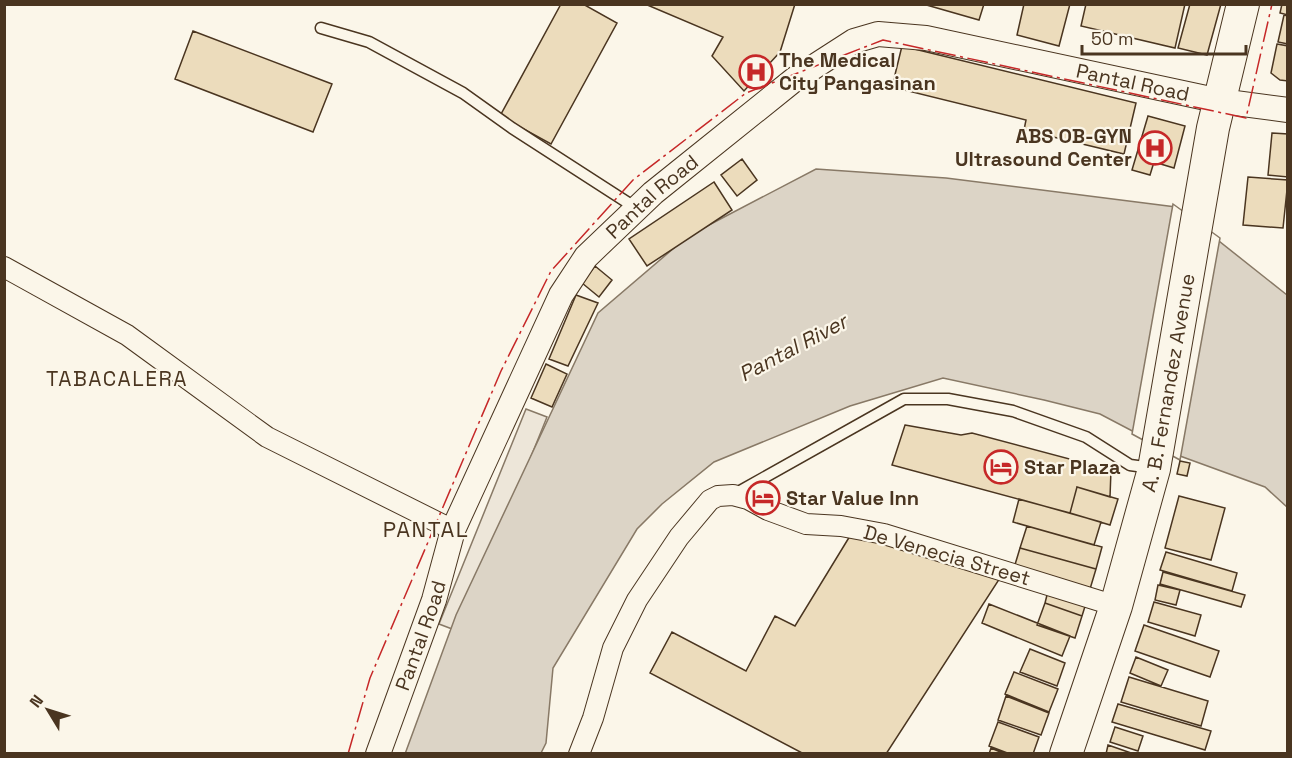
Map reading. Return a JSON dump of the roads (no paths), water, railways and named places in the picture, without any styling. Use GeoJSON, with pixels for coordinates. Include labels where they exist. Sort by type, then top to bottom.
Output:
{"type":"FeatureCollection","features":[{"type":"Feature","properties":{"kind":"main road","name":"A. B. Fernandez Avenue"},"geometry":{"type":"LineString","coordinates":[[1066,753],[1116,606],[1155,464],[1216,114],[1243,4]]}},
{"type":"Feature","properties":{"kind":"street","name":"Pantal Road"},"geometry":{"type":"LineString","coordinates":[[378,753],[434,600],[453,530],[561,295],[586,257],[636,208],[795,79],[854,42],[878,34],[926,38],[1216,114],[1287,110]]}},
{"type":"Feature","properties":{"kind":"street"},"geometry":{"type":"LineString","coordinates":[[4,267],[127,335],[267,436],[453,530]]}},
{"type":"Feature","properties":{"kind":"street"},"geometry":{"type":"LineString","coordinates":[[579,753],[593,718],[613,648],[637,600],[679,537],[710,500],[733,495]]}},
{"type":"Feature","properties":{"kind":"street","name":"De Venecia Street"},"geometry":{"type":"LineString","coordinates":[[733,495],[748,499],[768,510],[806,524],[841,526],[884,534],[1116,606]]}},
{"type":"Feature","properties":{"kind":"lane"},"geometry":{"type":"LineString","coordinates":[[321,28],[369,42],[463,93],[512,128],[636,208]]}},
{"type":"Feature","properties":{"kind":"lane"},"geometry":{"type":"LineString","coordinates":[[733,495],[904,399],[948,399],[1013,411],[1086,437],[1130,465],[1155,464]]}},
{"type":"Feature","properties":{"kind":"water","name":"Pantal River"},"geometry":{"type":"Polygon","coordinates":[[[816,169],[946,178],[1176,207],[1287,295],[1287,507],[1265,487],[1180,456],[1100,414],[943,378],[850,406],[714,462],[662,504],[637,529],[553,668],[546,743],[541,753],[405,754],[456,615],[598,313],[688,236],[816,169]]]}},
{"type":"Feature","properties":{"kind":"place","name":"The Medical City Pangasinan"},"geometry":{"type":"Point","coordinates":[756,72]}},
{"type":"Feature","properties":{"kind":"place","name":"ABS OB-GYN Ultrasound Center"},"geometry":{"type":"Point","coordinates":[1155,148]}},
{"type":"Feature","properties":{"kind":"place","name":"Star Plaza"},"geometry":{"type":"Point","coordinates":[1001,467]}},
{"type":"Feature","properties":{"kind":"place","name":"Star Value Inn"},"geometry":{"type":"Point","coordinates":[763,498]}},
{"type":"Feature","properties":{"kind":"district","name":"TABACALERA"},"geometry":{"type":"Point","coordinates":[117,379]}},
{"type":"Feature","properties":{"kind":"district","name":"PANTAL"},"geometry":{"type":"Point","coordinates":[426,529]}}]}
